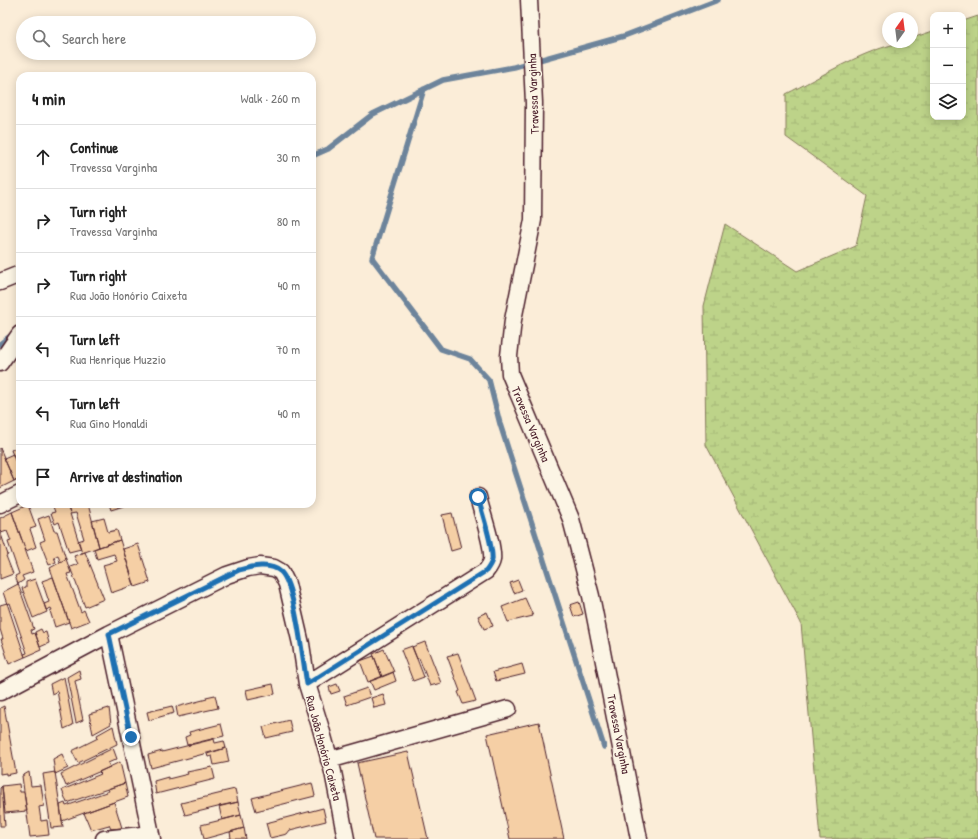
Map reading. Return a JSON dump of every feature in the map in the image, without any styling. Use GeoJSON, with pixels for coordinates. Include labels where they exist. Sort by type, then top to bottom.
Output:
{"type":"FeatureCollection","features":[{"type":"Feature","properties":{"kind":"street","name":"Travessa Varginha"},"geometry":{"type":"LineString","coordinates":[[529,0],[534,103],[533,220],[513,320],[509,356],[510,374],[571,519],[591,596],[639,839]]}},
{"type":"Feature","properties":{"kind":"street"},"geometry":{"type":"LineString","coordinates":[[0,282],[16,276]]}},
{"type":"Feature","properties":{"kind":"street"},"geometry":{"type":"LineString","coordinates":[[0,363],[16,340]]}},
{"type":"Feature","properties":{"kind":"street"},"geometry":{"type":"LineString","coordinates":[[0,504],[16,496]]}},
{"type":"Feature","properties":{"kind":"street"},"geometry":{"type":"LineString","coordinates":[[307,684],[486,571],[490,566],[492,549],[478,497]]}},
{"type":"Feature","properties":{"kind":"street","name":"Rua João Honório Caixeta"},"geometry":{"type":"LineString","coordinates":[[109,634],[239,570],[260,566],[274,568],[281,572],[287,584],[301,644],[307,684],[333,772],[346,839]]}},
{"type":"Feature","properties":{"kind":"street"},"geometry":{"type":"LineString","coordinates":[[0,692],[109,634],[151,836],[104,839]]}},
{"type":"Feature","properties":{"kind":"street"},"geometry":{"type":"LineString","coordinates":[[329,760],[508,709]]}},
{"type":"Feature","properties":{"kind":"green space"},"geometry":{"type":"Polygon","coordinates":[[[978,16],[978,839],[820,839],[801,623],[706,445],[704,306],[725,224],[797,271],[856,246],[867,196],[786,137],[786,94],[848,62],[882,48],[918,48],[918,36],[930,32],[930,120],[966,120],[966,20],[978,16]]]}},
{"type":"Feature","properties":{"kind":"building"},"geometry":{"type":"Polygon","coordinates":[[[0,448],[14,481],[0,488],[0,448]]]}},
{"type":"Feature","properties":{"kind":"building"},"geometry":{"type":"Polygon","coordinates":[[[16,448],[16,463],[11,450],[16,448]]]}},
{"type":"Feature","properties":{"kind":"building"},"geometry":{"type":"Polygon","coordinates":[[[13,454],[16,462],[16,480],[14,481],[4,458],[13,454]]]}},
{"type":"Feature","properties":{"kind":"building"},"geometry":{"type":"Polygon","coordinates":[[[21,508],[29,508],[36,527],[30,529],[36,547],[26,551],[12,512],[21,508]]]}},
{"type":"Feature","properties":{"kind":"building"},"geometry":{"type":"Polygon","coordinates":[[[54,508],[68,508],[81,549],[69,552],[59,522],[55,524],[51,513],[55,512],[54,508]]]}},
{"type":"Feature","properties":{"kind":"building"},"geometry":{"type":"Polygon","coordinates":[[[68,508],[89,508],[99,547],[82,553],[78,541],[84,539],[76,513],[70,514],[68,508]]]}},
{"type":"Feature","properties":{"kind":"building"},"geometry":{"type":"Polygon","coordinates":[[[12,512],[33,572],[22,576],[24,580],[18,584],[15,576],[19,574],[8,542],[11,541],[7,531],[1,533],[0,531],[0,518],[12,512]]]}},
{"type":"Feature","properties":{"kind":"building"},"geometry":{"type":"Polygon","coordinates":[[[452,513],[461,548],[451,551],[442,515],[452,513]]]}},
{"type":"Feature","properties":{"kind":"building"},"geometry":{"type":"Polygon","coordinates":[[[49,515],[54,531],[57,531],[66,559],[60,562],[58,555],[54,557],[56,562],[49,565],[40,542],[45,540],[38,519],[49,515]]]}},
{"type":"Feature","properties":{"kind":"building"},"geometry":{"type":"Polygon","coordinates":[[[104,518],[108,532],[117,530],[120,540],[99,547],[92,521],[104,518]]]}},
{"type":"Feature","properties":{"kind":"building"},"geometry":{"type":"Polygon","coordinates":[[[0,531],[8,555],[6,556],[13,574],[0,579],[0,531]]]}},
{"type":"Feature","properties":{"kind":"building"},"geometry":{"type":"Polygon","coordinates":[[[120,540],[134,585],[111,593],[103,565],[117,561],[114,554],[97,559],[94,549],[120,540]]]}},
{"type":"Feature","properties":{"kind":"building"},"geometry":{"type":"Polygon","coordinates":[[[138,544],[150,582],[135,587],[123,549],[138,544]]]}},
{"type":"Feature","properties":{"kind":"building"},"geometry":{"type":"Polygon","coordinates":[[[85,552],[104,599],[85,607],[70,567],[78,564],[74,556],[85,552]]]}},
{"type":"Feature","properties":{"kind":"building"},"geometry":{"type":"Polygon","coordinates":[[[66,559],[71,573],[67,574],[81,612],[84,610],[89,621],[71,628],[50,568],[66,559]]]}},
{"type":"Feature","properties":{"kind":"building"},"geometry":{"type":"Polygon","coordinates":[[[53,577],[69,622],[55,627],[50,611],[52,610],[51,608],[46,610],[44,604],[49,602],[42,581],[53,577]]]}},
{"type":"Feature","properties":{"kind":"building"},"geometry":{"type":"Polygon","coordinates":[[[35,579],[47,612],[33,618],[22,588],[26,587],[26,582],[35,579]]]}},
{"type":"Feature","properties":{"kind":"building"},"geometry":{"type":"Polygon","coordinates":[[[518,580],[522,590],[514,593],[510,583],[518,580]]]}},
{"type":"Feature","properties":{"kind":"building"},"geometry":{"type":"Polygon","coordinates":[[[18,584],[34,629],[31,630],[32,634],[35,633],[41,650],[25,657],[24,654],[27,653],[10,603],[7,604],[3,592],[18,584]]]}},
{"type":"Feature","properties":{"kind":"building"},"geometry":{"type":"Polygon","coordinates":[[[525,598],[533,616],[508,622],[502,607],[525,598]]]}},
{"type":"Feature","properties":{"kind":"building"},"geometry":{"type":"Polygon","coordinates":[[[579,602],[583,614],[574,617],[570,605],[579,602]]]}},
{"type":"Feature","properties":{"kind":"building"},"geometry":{"type":"Polygon","coordinates":[[[7,603],[25,657],[9,664],[1,639],[3,639],[0,629],[0,605],[7,603]]]}},
{"type":"Feature","properties":{"kind":"building"},"geometry":{"type":"Polygon","coordinates":[[[487,612],[493,626],[484,629],[478,616],[487,612]]]}},
{"type":"Feature","properties":{"kind":"building"},"geometry":{"type":"Polygon","coordinates":[[[41,629],[43,633],[46,632],[49,643],[40,647],[35,632],[41,629]]]}},
{"type":"Feature","properties":{"kind":"building"},"geometry":{"type":"Polygon","coordinates":[[[425,642],[441,683],[430,686],[419,658],[417,659],[412,647],[425,642]]]}},
{"type":"Feature","properties":{"kind":"building"},"geometry":{"type":"Polygon","coordinates":[[[412,646],[424,677],[413,681],[401,650],[412,646]]]}},
{"type":"Feature","properties":{"kind":"building"},"geometry":{"type":"Polygon","coordinates":[[[384,649],[394,672],[382,677],[373,654],[384,649]]]}},
{"type":"Feature","properties":{"kind":"building"},"geometry":{"type":"Polygon","coordinates":[[[458,653],[476,701],[463,704],[458,692],[460,691],[447,656],[458,653]]]}},
{"type":"Feature","properties":{"kind":"building"},"geometry":{"type":"Polygon","coordinates":[[[374,656],[382,677],[368,682],[360,661],[374,656]]]}},
{"type":"Feature","properties":{"kind":"building"},"geometry":{"type":"Polygon","coordinates":[[[522,664],[525,674],[496,681],[493,672],[522,664]]]}},
{"type":"Feature","properties":{"kind":"building"},"geometry":{"type":"Polygon","coordinates":[[[79,670],[81,679],[75,681],[83,720],[76,723],[67,677],[79,670]]]}},
{"type":"Feature","properties":{"kind":"building"},"geometry":{"type":"Polygon","coordinates":[[[393,672],[396,681],[374,690],[370,681],[393,672]]]}},
{"type":"Feature","properties":{"kind":"building"},"geometry":{"type":"Polygon","coordinates":[[[64,677],[73,725],[64,729],[57,691],[52,694],[50,684],[64,677]]]}},
{"type":"Feature","properties":{"kind":"building"},"geometry":{"type":"Polygon","coordinates":[[[273,684],[275,694],[248,700],[246,690],[273,684]]]}},
{"type":"Feature","properties":{"kind":"building"},"geometry":{"type":"Polygon","coordinates":[[[337,684],[340,691],[331,694],[329,687],[337,684]]]}},
{"type":"Feature","properties":{"kind":"building"},"geometry":{"type":"Polygon","coordinates":[[[367,688],[370,697],[347,705],[344,696],[367,688]]]}},
{"type":"Feature","properties":{"kind":"building"},"geometry":{"type":"Polygon","coordinates":[[[383,694],[386,705],[374,708],[371,698],[383,694]]]}},
{"type":"Feature","properties":{"kind":"building"},"geometry":{"type":"Polygon","coordinates":[[[215,695],[218,708],[178,717],[176,707],[207,699],[206,697],[215,695]]]}},
{"type":"Feature","properties":{"kind":"building"},"geometry":{"type":"Polygon","coordinates":[[[4,706],[16,773],[6,775],[6,773],[0,774],[0,708],[4,706]]]}},
{"type":"Feature","properties":{"kind":"building"},"geometry":{"type":"Polygon","coordinates":[[[172,706],[174,713],[149,720],[147,712],[172,706]]]}},
{"type":"Feature","properties":{"kind":"building"},"geometry":{"type":"Polygon","coordinates":[[[109,708],[111,724],[93,734],[89,714],[109,708]]]}},
{"type":"Feature","properties":{"kind":"building"},"geometry":{"type":"Polygon","coordinates":[[[289,720],[292,732],[266,738],[263,727],[289,720]]]}},
{"type":"Feature","properties":{"kind":"building"},"geometry":{"type":"Polygon","coordinates":[[[539,722],[564,839],[510,839],[487,734],[539,722]]]}},
{"type":"Feature","properties":{"kind":"building"},"geometry":{"type":"Polygon","coordinates":[[[221,724],[224,736],[187,745],[185,737],[190,735],[189,732],[221,724]]]}},
{"type":"Feature","properties":{"kind":"building"},"geometry":{"type":"Polygon","coordinates":[[[113,726],[117,744],[78,763],[72,751],[98,738],[97,735],[113,726]]]}},
{"type":"Feature","properties":{"kind":"building"},"geometry":{"type":"Polygon","coordinates":[[[214,739],[215,743],[224,741],[226,748],[151,768],[148,755],[214,739]]]}},
{"type":"Feature","properties":{"kind":"building"},"geometry":{"type":"Polygon","coordinates":[[[113,748],[117,759],[108,763],[110,767],[66,786],[61,774],[113,748]]]}},
{"type":"Feature","properties":{"kind":"building"},"geometry":{"type":"Polygon","coordinates":[[[226,748],[229,762],[214,765],[212,756],[208,757],[207,754],[226,748]]]}},
{"type":"Feature","properties":{"kind":"building"},"geometry":{"type":"Polygon","coordinates":[[[408,752],[428,839],[374,839],[357,763],[408,752]]]}},
{"type":"Feature","properties":{"kind":"building"},"geometry":{"type":"Polygon","coordinates":[[[62,754],[68,768],[55,774],[53,759],[62,754]]]}},
{"type":"Feature","properties":{"kind":"building"},"geometry":{"type":"Polygon","coordinates":[[[120,762],[125,783],[67,803],[62,790],[101,774],[99,772],[120,762]]]}},
{"type":"Feature","properties":{"kind":"building"},"geometry":{"type":"Polygon","coordinates":[[[212,767],[215,779],[156,794],[154,781],[168,777],[168,779],[188,774],[187,772],[212,767]]]}},
{"type":"Feature","properties":{"kind":"building"},"geometry":{"type":"Polygon","coordinates":[[[29,772],[31,786],[41,785],[44,806],[39,807],[41,821],[47,820],[49,835],[30,837],[22,776],[29,772]]]}},
{"type":"Feature","properties":{"kind":"building"},"geometry":{"type":"Polygon","coordinates":[[[55,772],[63,827],[51,828],[43,774],[55,772]]]}},
{"type":"Feature","properties":{"kind":"building"},"geometry":{"type":"Polygon","coordinates":[[[125,783],[128,797],[62,821],[60,805],[65,803],[66,806],[109,791],[108,789],[125,783]]]}},
{"type":"Feature","properties":{"kind":"building"},"geometry":{"type":"Polygon","coordinates":[[[312,783],[315,796],[256,811],[252,798],[312,783]]]}},
{"type":"Feature","properties":{"kind":"building"},"geometry":{"type":"Polygon","coordinates":[[[19,784],[20,792],[24,792],[27,811],[5,813],[2,786],[19,784]]]}},
{"type":"Feature","properties":{"kind":"building"},"geometry":{"type":"Polygon","coordinates":[[[2,786],[5,826],[0,826],[0,788],[2,786]]]}},
{"type":"Feature","properties":{"kind":"building"},"geometry":{"type":"Polygon","coordinates":[[[235,789],[238,802],[185,815],[181,803],[235,789]]]}},
{"type":"Feature","properties":{"kind":"building"},"geometry":{"type":"Polygon","coordinates":[[[114,802],[122,828],[111,829],[109,825],[91,830],[84,813],[114,802]]]}},
{"type":"Feature","properties":{"kind":"building"},"geometry":{"type":"Polygon","coordinates":[[[238,802],[241,815],[222,820],[219,806],[238,802]]]}},
{"type":"Feature","properties":{"kind":"building"},"geometry":{"type":"Polygon","coordinates":[[[323,808],[326,821],[290,830],[287,834],[270,838],[266,823],[323,808]]]}},
{"type":"Feature","properties":{"kind":"building"},"geometry":{"type":"Polygon","coordinates":[[[241,815],[244,828],[204,839],[201,825],[241,815]]]}},
{"type":"Feature","properties":{"kind":"building"},"geometry":{"type":"Polygon","coordinates":[[[244,828],[246,839],[228,839],[231,838],[230,832],[244,828]]]}},
{"type":"Feature","properties":{"kind":"waterway"},"geometry":{"type":"LineString","coordinates":[[316,154],[328,149],[373,114],[443,80],[514,67],[624,36],[718,0]]}},
{"type":"Feature","properties":{"kind":"waterway"},"geometry":{"type":"LineString","coordinates":[[424,89],[372,258],[441,349],[470,359],[489,380],[500,424],[604,747]]}},
{"type":"Feature","properties":{"kind":"waterway"},"geometry":{"type":"LineString","coordinates":[[0,344],[13,334]]}},
{"type":"Feature","properties":{"kind":"route"},"geometry":{"type":"LineString","coordinates":[[131,737],[109,634],[239,570],[260,566],[274,568],[281,572],[287,584],[301,644],[307,684],[486,571],[490,566],[492,549],[478,497]]}}]}
